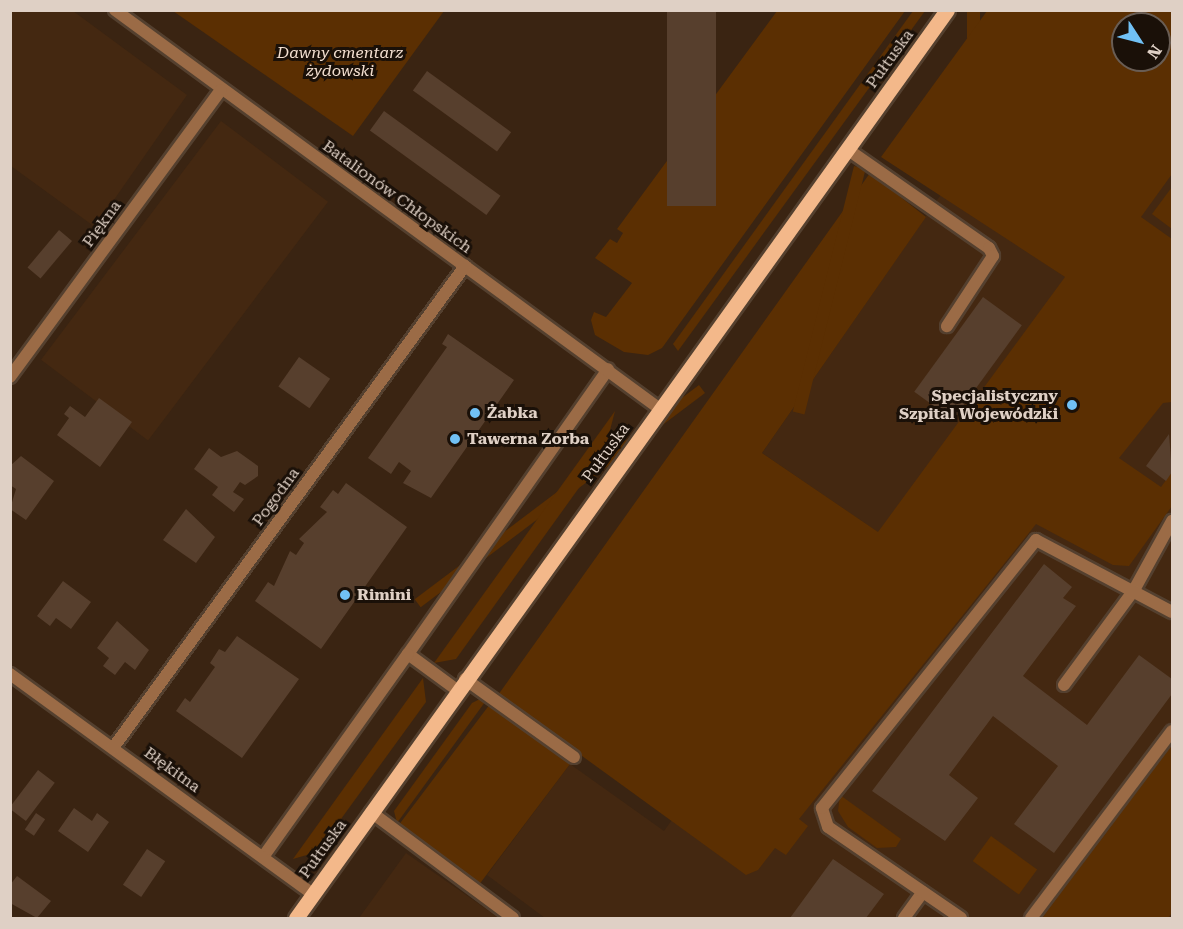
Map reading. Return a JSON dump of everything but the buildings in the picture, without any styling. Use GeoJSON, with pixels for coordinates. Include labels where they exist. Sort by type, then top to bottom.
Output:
{"type":"FeatureCollection","features":[{"type":"Feature","properties":{"kind":"main road","name":"Pułtuska"},"geometry":{"type":"LineString","coordinates":[[296,918],[461,684],[947,10]]}},
{"type":"Feature","properties":{"kind":"street","name":"Batalionów Chłopskich"},"geometry":{"type":"LineString","coordinates":[[115,10],[221,90],[660,409]]}},
{"type":"Feature","properties":{"kind":"street","name":"Piękna"},"geometry":{"type":"LineString","coordinates":[[10,377],[221,90]]}},
{"type":"Feature","properties":{"kind":"street"},"geometry":{"type":"LineString","coordinates":[[847,149],[989,248],[993,256],[947,326]]}},
{"type":"Feature","properties":{"kind":"street","name":"Pogodna"},"geometry":{"type":"LineString","coordinates":[[113,747],[465,266]]}},
{"type":"Feature","properties":{"kind":"street"},"geometry":{"type":"LineString","coordinates":[[263,857],[608,369]]}},
{"type":"Feature","properties":{"kind":"street"},"geometry":{"type":"LineString","coordinates":[[1065,685],[1134,590],[1173,521]]}},
{"type":"Feature","properties":{"kind":"street"},"geometry":{"type":"LineString","coordinates":[[961,918],[828,827],[822,808],[1036,540],[1173,612]]}},
{"type":"Feature","properties":{"kind":"street"},"geometry":{"type":"LineString","coordinates":[[408,654],[461,684],[574,757]]}},
{"type":"Feature","properties":{"kind":"street","name":"Błękitna"},"geometry":{"type":"LineString","coordinates":[[10,674],[313,894]]}},
{"type":"Feature","properties":{"kind":"street"},"geometry":{"type":"LineString","coordinates":[[1031,918],[1173,731]]}},
{"type":"Feature","properties":{"kind":"street"},"geometry":{"type":"LineString","coordinates":[[371,812],[513,918]]}},
{"type":"Feature","properties":{"kind":"street"},"geometry":{"type":"LineString","coordinates":[[904,918],[923,892]]}},
{"type":"Feature","properties":{"kind":"shaded area"},"geometry":{"type":"Polygon","coordinates":[[[11,10],[73,11],[187,95],[95,227],[11,166],[11,10]]]}},
{"type":"Feature","properties":{"kind":"shaded area"},"geometry":{"type":"Polygon","coordinates":[[[221,121],[328,202],[148,440],[41,360],[221,121]]]}},
{"type":"Feature","properties":{"kind":"shaded area","name":"Specjalistyczny Szpital Wojewódzki"},"geometry":{"type":"Polygon","coordinates":[[[1172,127],[1172,918],[545,918],[487,875],[570,764],[664,831],[879,533],[762,453],[942,193],[1065,277],[1172,127]]]}},
{"type":"Feature","properties":{"kind":"shaded area"},"geometry":{"type":"Polygon","coordinates":[[[406,853],[499,918],[359,918],[406,853]]]}},
{"type":"Feature","properties":{"kind":"green space","name":"Dawny cmentarz żydowski"},"geometry":{"type":"Polygon","coordinates":[[[173,11],[444,11],[353,136],[173,11]]]}},
{"type":"Feature","properties":{"kind":"green space"},"geometry":{"type":"Polygon","coordinates":[[[777,11],[905,11],[662,348],[648,355],[624,352],[595,335],[591,320],[594,312],[606,317],[632,283],[595,258],[610,239],[617,243],[623,233],[617,229],[777,11]]]}},
{"type":"Feature","properties":{"kind":"green space"},"geometry":{"type":"Polygon","coordinates":[[[913,11],[925,11],[678,351],[673,344],[913,11]]]}},
{"type":"Feature","properties":{"kind":"green space"},"geometry":{"type":"Polygon","coordinates":[[[967,11],[980,11],[980,175],[967,175],[967,11]]]}},
{"type":"Feature","properties":{"kind":"green space"},"geometry":{"type":"Polygon","coordinates":[[[987,11],[1172,11],[1172,174],[1141,217],[1172,239],[1172,402],[1163,403],[1119,458],[1161,487],[1172,472],[1172,506],[1129,566],[1113,565],[1036,524],[799,819],[808,826],[786,855],[775,848],[758,870],[746,875],[498,695],[870,173],[926,217],[762,453],[878,532],[1065,277],[881,157],[987,11]]]}},
{"type":"Feature","properties":{"kind":"green space"},"geometry":{"type":"Polygon","coordinates":[[[854,166],[866,169],[804,414],[793,411],[854,166]]]}},
{"type":"Feature","properties":{"kind":"green space"},"geometry":{"type":"Polygon","coordinates":[[[1172,187],[1172,229],[1152,214],[1172,187]]]}},
{"type":"Feature","properties":{"kind":"green space"},"geometry":{"type":"Polygon","coordinates":[[[699,385],[705,393],[421,607],[415,599],[699,385]]]}},
{"type":"Feature","properties":{"kind":"green space"},"geometry":{"type":"Polygon","coordinates":[[[615,411],[604,453],[456,659],[434,663],[615,411]]]}},
{"type":"Feature","properties":{"kind":"green space"},"geometry":{"type":"Polygon","coordinates":[[[423,678],[426,702],[317,852],[293,859],[423,678]]]}},
{"type":"Feature","properties":{"kind":"green space"},"geometry":{"type":"Polygon","coordinates":[[[480,699],[485,702],[397,823],[394,811],[472,703],[480,699]]]}},
{"type":"Feature","properties":{"kind":"green space"},"geometry":{"type":"Polygon","coordinates":[[[490,704],[570,764],[479,885],[399,825],[490,704]]]}},
{"type":"Feature","properties":{"kind":"green space"},"geometry":{"type":"Polygon","coordinates":[[[1172,745],[1172,913],[1168,918],[1042,918],[1172,745]]]}},
{"type":"Feature","properties":{"kind":"green space"},"geometry":{"type":"Polygon","coordinates":[[[840,795],[901,839],[896,847],[877,848],[848,827],[838,811],[840,795]]]}},
{"type":"Feature","properties":{"kind":"green space"},"geometry":{"type":"Polygon","coordinates":[[[991,836],[1037,870],[1019,895],[973,861],[991,836]]]}},
{"type":"Feature","properties":{"kind":"place","name":"Specjalistyczny Szpital Wojewódzki"},"geometry":{"type":"Point","coordinates":[1072,405]}},
{"type":"Feature","properties":{"kind":"place","name":"Żabka"},"geometry":{"type":"Point","coordinates":[475,413]}},
{"type":"Feature","properties":{"kind":"place","name":"Tawerna Zorba"},"geometry":{"type":"Point","coordinates":[455,439]}},
{"type":"Feature","properties":{"kind":"place","name":"Rimini"},"geometry":{"type":"Point","coordinates":[345,595]}}]}
